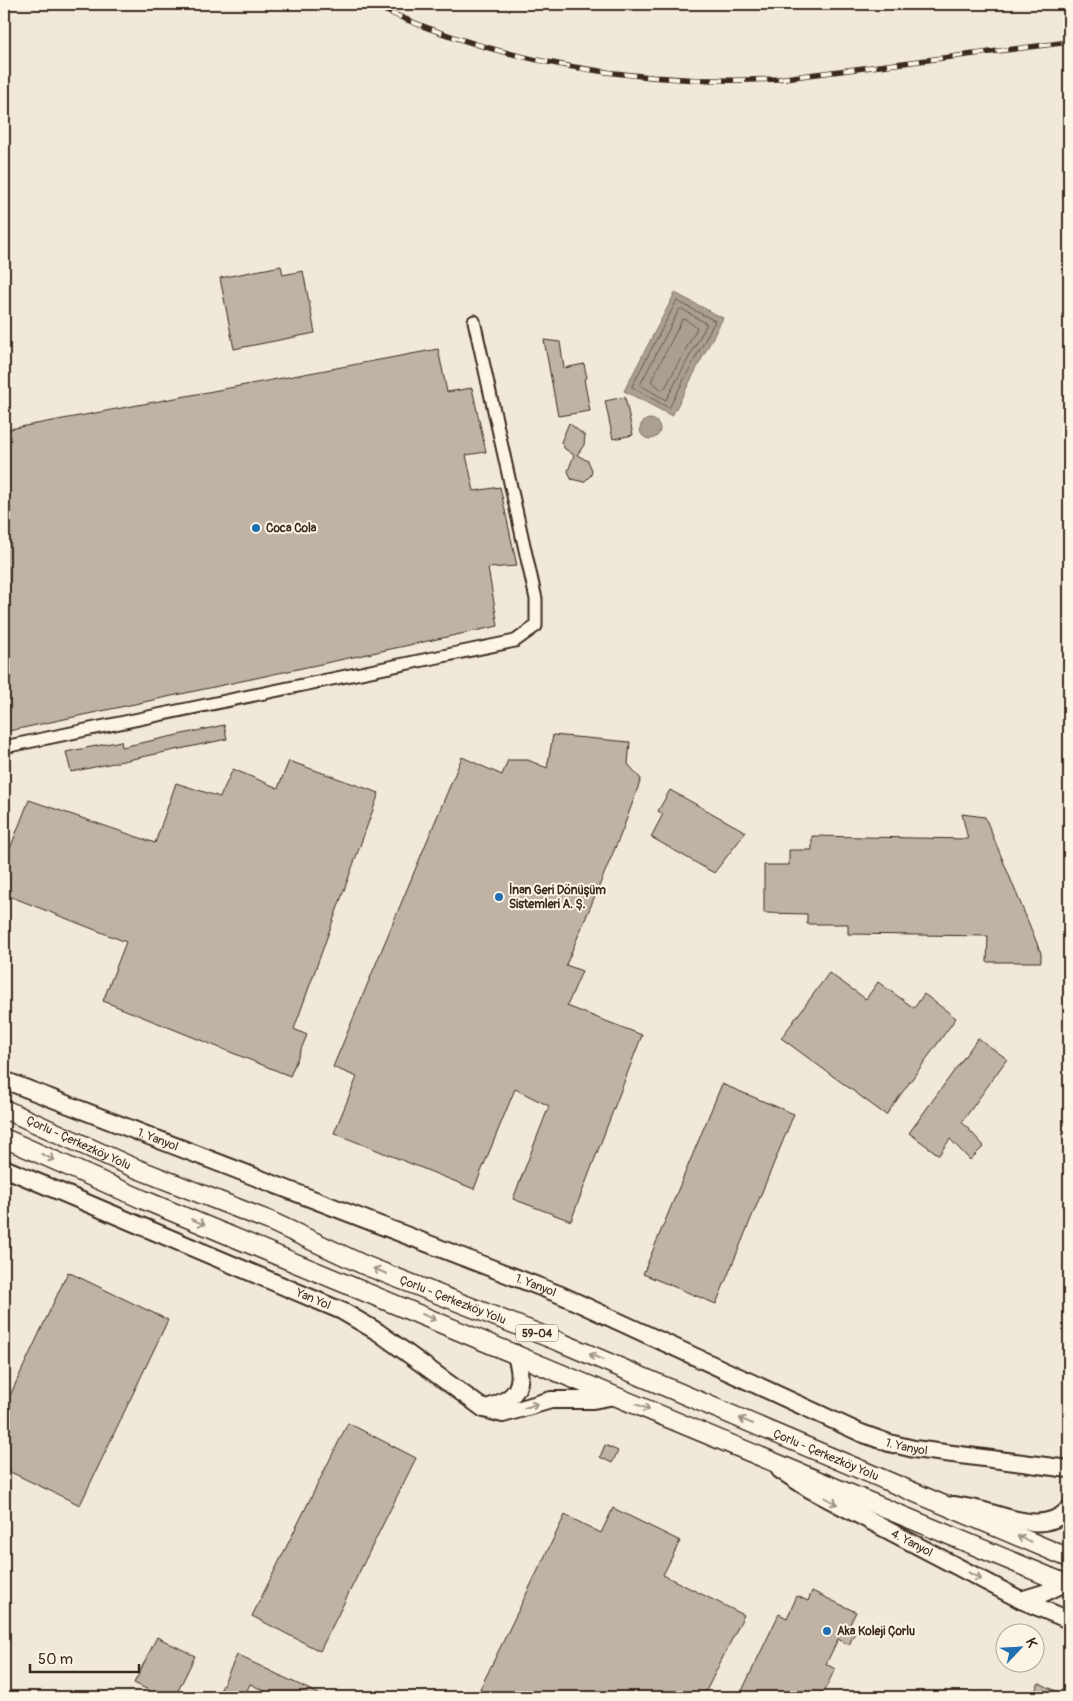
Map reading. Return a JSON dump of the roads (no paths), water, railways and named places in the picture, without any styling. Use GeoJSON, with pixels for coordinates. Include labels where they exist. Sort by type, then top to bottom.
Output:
{"type":"FeatureCollection","features":[{"type":"Feature","properties":{"kind":"main road","name":"1. Yanyol"},"geometry":{"type":"LineString","coordinates":[[4,1080],[561,1294],[852,1429],[889,1443],[914,1450],[1069,1469]]}},
{"type":"Feature","properties":{"kind":"main road","name":"Çorlu - Çerkezköy Yolu"},"geometry":{"type":"LineString","coordinates":[[4,1108],[130,1166],[270,1221],[364,1265],[560,1342],[1069,1558]]}},
{"type":"Feature","properties":{"kind":"main road","name":"Çorlu - Çerkezköy Yolu"},"geometry":{"type":"LineString","coordinates":[[4,1138],[144,1200],[760,1457],[1068,1578]]}},
{"type":"Feature","properties":{"kind":"main road","name":"Yan Yol"},"geometry":{"type":"LineString","coordinates":[[4,1168],[342,1311],[378,1332],[484,1409],[503,1414],[551,1400],[594,1400],[615,1396]]}},
{"type":"Feature","properties":{"kind":"main road"},"geometry":{"type":"LineString","coordinates":[[484,1409],[504,1403],[520,1385],[520,1368],[514,1353]]}},
{"type":"Feature","properties":{"kind":"main road","name":"4. Yanyol"},"geometry":{"type":"LineString","coordinates":[[760,1457],[811,1490],[1021,1600],[1069,1620]]}},
{"type":"Feature","properties":{"kind":"main road"},"geometry":{"type":"LineString","coordinates":[[938,1504],[971,1507],[1030,1523],[1042,1523],[1065,1514],[1069,1509]]}},
{"type":"Feature","properties":{"kind":"main road"},"geometry":{"type":"LineString","coordinates":[[1021,1600],[1044,1593],[1068,1578]]}},
{"type":"Feature","properties":{"kind":"street"},"geometry":{"type":"LineString","coordinates":[[4,747],[515,641],[536,626],[536,599],[474,321]]}},
{"type":"Feature","properties":{"kind":"water"},"geometry":{"type":"Polygon","coordinates":[[[675,293],[723,318],[672,416],[624,391],[675,293]]]}},
{"type":"Feature","properties":{"kind":"water"},"geometry":{"type":"Polygon","coordinates":[[[646,419],[654,419],[660,425],[660,433],[654,439],[646,439],[640,433],[640,425],[646,419]]]}},
{"type":"Feature","properties":{"kind":"railway"},"geometry":{"type":"LineString","coordinates":[[371,4],[468,42],[518,56],[621,74],[673,79],[777,79],[1069,42]]}},
{"type":"Feature","properties":{"kind":"place","name":"Coca Cola"},"geometry":{"type":"Point","coordinates":[256,528]}},
{"type":"Feature","properties":{"kind":"place","name":"İnan Geri Dönüşüm Sistemleri A. Ş."},"geometry":{"type":"Point","coordinates":[499,897]}},
{"type":"Feature","properties":{"kind":"place","name":"Aka Koleji Çorlu"},"geometry":{"type":"Point","coordinates":[827,1631]}}]}
